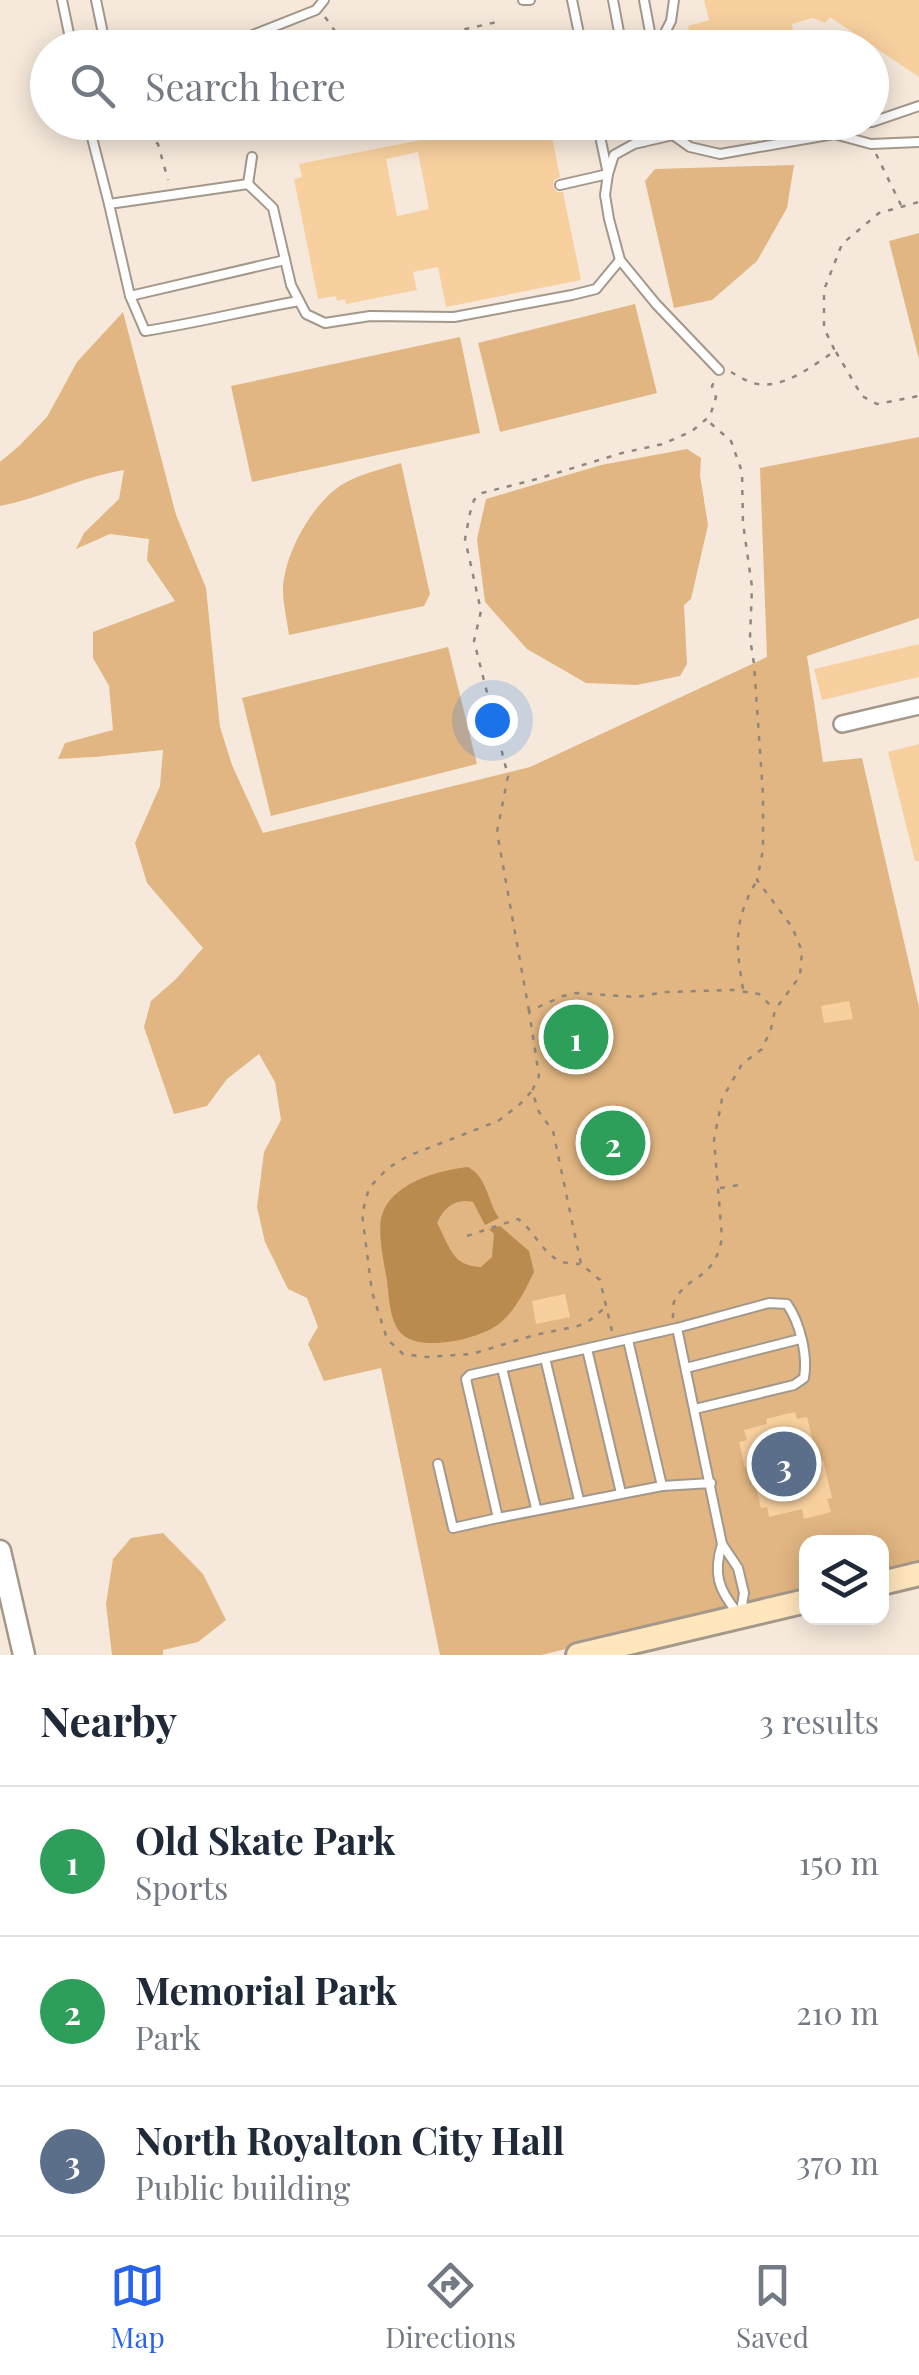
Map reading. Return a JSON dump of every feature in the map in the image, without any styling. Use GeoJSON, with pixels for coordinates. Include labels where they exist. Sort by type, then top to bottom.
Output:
{"type":"FeatureCollection","features":[{"type":"Feature","properties":{"kind":"main road"},"geometry":{"type":"LineString","coordinates":[[889,1581],[919,1574]]}},
{"type":"Feature","properties":{"kind":"main road"},"geometry":{"type":"LineString","coordinates":[[578,1655],[799,1603]]}},
{"type":"Feature","properties":{"kind":"street"},"geometry":{"type":"LineString","coordinates":[[842,724],[919,706]]}},
{"type":"Feature","properties":{"kind":"street"},"geometry":{"type":"LineString","coordinates":[[0,1551],[24,1655]]}},
{"type":"Feature","properties":{"kind":"lane"},"geometry":{"type":"LineString","coordinates":[[62,0],[68,30]]}},
{"type":"Feature","properties":{"kind":"lane"},"geometry":{"type":"LineString","coordinates":[[96,0],[102,30]]}},
{"type":"Feature","properties":{"kind":"lane"},"geometry":{"type":"LineString","coordinates":[[312,0],[320,13]]}},
{"type":"Feature","properties":{"kind":"lane"},"geometry":{"type":"LineString","coordinates":[[320,13],[324,0]]}},
{"type":"Feature","properties":{"kind":"lane"},"geometry":{"type":"LineString","coordinates":[[572,0],[578,30]]}},
{"type":"Feature","properties":{"kind":"lane"},"geometry":{"type":"LineString","coordinates":[[612,0],[619,30]]}},
{"type":"Feature","properties":{"kind":"lane"},"geometry":{"type":"LineString","coordinates":[[644,0],[651,30]]}},
{"type":"Feature","properties":{"kind":"lane"},"geometry":{"type":"LineString","coordinates":[[666,30],[674,0]]}},
{"type":"Feature","properties":{"kind":"lane"},"geometry":{"type":"LineString","coordinates":[[271,30],[320,13]]}},
{"type":"Feature","properties":{"kind":"lane"},"geometry":{"type":"LineString","coordinates":[[889,116],[919,106]]}},
{"type":"Feature","properties":{"kind":"lane"},"geometry":{"type":"LineString","coordinates":[[92,140],[130,296],[145,331],[299,301]]}},
{"type":"Feature","properties":{"kind":"lane"},"geometry":{"type":"LineString","coordinates":[[601,140],[608,174]]}},
{"type":"Feature","properties":{"kind":"lane"},"geometry":{"type":"LineString","coordinates":[[651,140],[614,155],[608,174],[609,219],[620,260],[719,370]]}},
{"type":"Feature","properties":{"kind":"lane"},"geometry":{"type":"LineString","coordinates":[[680,140],[690,147],[720,154],[800,140]]}},
{"type":"Feature","properties":{"kind":"lane"},"geometry":{"type":"LineString","coordinates":[[856,140],[871,144],[919,142]]}},
{"type":"Feature","properties":{"kind":"lane"},"geometry":{"type":"LineString","coordinates":[[248,184],[252,157]]}},
{"type":"Feature","properties":{"kind":"lane"},"geometry":{"type":"LineString","coordinates":[[560,184],[608,174]]}},
{"type":"Feature","properties":{"kind":"lane"},"geometry":{"type":"LineString","coordinates":[[108,204],[248,184]]}},
{"type":"Feature","properties":{"kind":"lane"},"geometry":{"type":"LineString","coordinates":[[248,184],[273,208],[291,285],[306,314],[325,323],[370,316],[454,317],[596,288],[620,260]]}},
{"type":"Feature","properties":{"kind":"lane"},"geometry":{"type":"LineString","coordinates":[[130,296],[285,260]]}},
{"type":"Feature","properties":{"kind":"lane"},"geometry":{"type":"LineString","coordinates":[[498,1518],[466,1379],[470,1375],[769,1303],[786,1304],[795,1316],[806,1365],[804,1378],[794,1385],[695,1409]]}},
{"type":"Feature","properties":{"kind":"lane"},"geometry":{"type":"LineString","coordinates":[[677,1328],[722,1544],[738,1568],[744,1593],[741,1616]]}},
{"type":"Feature","properties":{"kind":"lane"},"geometry":{"type":"LineString","coordinates":[[686,1368],[800,1339]]}},
{"type":"Feature","properties":{"kind":"lane"},"geometry":{"type":"LineString","coordinates":[[628,1340],[662,1486]]}},
{"type":"Feature","properties":{"kind":"lane"},"geometry":{"type":"LineString","coordinates":[[587,1349],[621,1493]]}},
{"type":"Feature","properties":{"kind":"lane"},"geometry":{"type":"LineString","coordinates":[[545,1358],[580,1500]]}},
{"type":"Feature","properties":{"kind":"lane"},"geometry":{"type":"LineString","coordinates":[[502,1368],[536,1508]]}},
{"type":"Feature","properties":{"kind":"lane"},"geometry":{"type":"LineString","coordinates":[[438,1464],[453,1528],[580,1500],[662,1486],[711,1483]]}},
{"type":"Feature","properties":{"kind":"lane"},"geometry":{"type":"LineString","coordinates":[[722,1544],[716,1564],[723,1595],[741,1616]]}},
{"type":"Feature","properties":{"kind":"path"},"geometry":{"type":"LineString","coordinates":[[320,13],[333,30]]}},
{"type":"Feature","properties":{"kind":"path"},"geometry":{"type":"LineString","coordinates":[[464,30],[498,22]]}},
{"type":"Feature","properties":{"kind":"path"},"geometry":{"type":"LineString","coordinates":[[153,140],[158,144],[168,180]]}},
{"type":"Feature","properties":{"kind":"path"},"geometry":{"type":"LineString","coordinates":[[877,157],[902,207]]}},
{"type":"Feature","properties":{"kind":"path"},"geometry":{"type":"LineString","coordinates":[[919,202],[879,213],[842,244],[824,290],[824,328],[862,396],[877,404],[919,396]]}},
{"type":"Feature","properties":{"kind":"path"},"geometry":{"type":"LineString","coordinates":[[606,1307],[578,1326],[472,1354],[427,1358],[402,1354],[387,1339],[372,1292],[362,1214],[369,1188],[388,1168],[408,1156],[498,1120],[519,1105],[539,1076],[497,832],[508,776],[474,641],[481,610],[466,539],[470,513],[474,500],[482,493],[663,444],[692,431],[710,416],[716,397],[712,386],[719,370],[752,383],[774,385],[835,351]]}},
{"type":"Feature","properties":{"kind":"path"},"geometry":{"type":"LineString","coordinates":[[706,419],[731,441],[742,472],[743,523],[752,587],[750,638],[763,795],[763,850],[757,880],[740,921],[736,947],[743,992]]}},
{"type":"Feature","properties":{"kind":"path"},"geometry":{"type":"LineString","coordinates":[[677,1328],[673,1322],[674,1302],[689,1284],[710,1270],[721,1248],[714,1140],[722,1099],[742,1064],[762,1049],[772,1030],[774,1010],[800,976],[802,951],[792,927],[757,880]]}},
{"type":"Feature","properties":{"kind":"path"},"geometry":{"type":"LineString","coordinates":[[529,1011],[576,993],[636,997],[666,992],[759,994],[774,1010]]}},
{"type":"Feature","properties":{"kind":"path"},"geometry":{"type":"LineString","coordinates":[[532,1091],[539,1112],[553,1131],[582,1264],[600,1280],[615,1342]]}},
{"type":"Feature","properties":{"kind":"path"},"geometry":{"type":"LineString","coordinates":[[718,1189],[739,1186]]}},
{"type":"Feature","properties":{"kind":"path"},"geometry":{"type":"LineString","coordinates":[[468,1236],[518,1219],[562,1263],[582,1264]]}},
{"type":"Feature","properties":{"kind":"shaded area"},"geometry":{"type":"Polygon","coordinates":[[[794,165],[787,208],[757,261],[712,300],[674,308],[645,181],[655,169],[794,165]]]}},
{"type":"Feature","properties":{"kind":"shaded area"},"geometry":{"type":"Polygon","coordinates":[[[919,233],[919,359],[889,241],[919,233]]]}},
{"type":"Feature","properties":{"kind":"shaded area"},"geometry":{"type":"Polygon","coordinates":[[[635,304],[657,393],[500,432],[478,343],[635,304]]]}},
{"type":"Feature","properties":{"kind":"shaded area"},"geometry":{"type":"Polygon","coordinates":[[[123,312],[176,515],[206,588],[220,727],[232,765],[263,833],[530,767],[767,657],[760,468],[919,437],[919,618],[807,656],[823,762],[862,758],[919,1007],[919,1565],[889,1572],[889,1535],[799,1535],[799,1594],[541,1655],[440,1655],[381,1368],[324,1381],[308,1344],[318,1327],[307,1298],[288,1289],[265,1242],[257,1207],[264,1152],[281,1120],[275,1082],[259,1054],[227,1079],[207,1106],[174,1114],[144,1027],[151,1001],[203,948],[147,883],[135,843],[160,786],[163,750],[58,759],[65,743],[113,730],[109,686],[93,658],[93,632],[175,601],[147,560],[149,539],[110,534],[76,549],[84,533],[119,499],[124,470],[0,506],[0,462],[47,417],[77,362],[123,312]]]}},
{"type":"Feature","properties":{"kind":"shaded area"},"geometry":{"type":"Polygon","coordinates":[[[460,337],[480,433],[252,482],[231,386],[460,337]]]}},
{"type":"Feature","properties":{"kind":"shaded area"},"geometry":{"type":"Polygon","coordinates":[[[687,449],[701,458],[708,525],[691,599],[684,605],[687,664],[680,676],[637,685],[586,683],[527,649],[485,602],[477,539],[486,499],[601,465],[687,449]]]}},
{"type":"Feature","properties":{"kind":"shaded area"},"geometry":{"type":"Polygon","coordinates":[[[401,463],[430,594],[424,606],[289,635],[283,595],[285,575],[311,516],[343,484],[401,463]]]}},
{"type":"Feature","properties":{"kind":"shaded area"},"geometry":{"type":"Polygon","coordinates":[[[448,647],[477,764],[271,816],[242,698],[448,647]]]}},
{"type":"Feature","properties":{"kind":"shaded area"},"geometry":{"type":"Polygon","coordinates":[[[468,1167],[483,1183],[499,1218],[485,1225],[473,1202],[451,1205],[437,1223],[453,1253],[463,1263],[481,1267],[492,1257],[494,1234],[489,1229],[500,1226],[529,1251],[534,1272],[511,1312],[491,1329],[450,1342],[409,1339],[400,1332],[392,1314],[381,1219],[393,1197],[404,1188],[443,1171],[468,1167]]]}},
{"type":"Feature","properties":{"kind":"shaded area"},"geometry":{"type":"Polygon","coordinates":[[[163,1533],[203,1574],[226,1620],[198,1642],[163,1650],[163,1655],[112,1655],[106,1604],[113,1559],[131,1538],[163,1533]]]}},
{"type":"Feature","properties":{"kind":"building"},"geometry":{"type":"Polygon","coordinates":[[[704,0],[919,0],[919,77],[889,57],[889,30],[849,30],[830,17],[825,23],[813,18],[792,24],[793,30],[689,30],[688,26],[709,20],[704,0]]]}},
{"type":"Feature","properties":{"kind":"building"},"geometry":{"type":"Polygon","coordinates":[[[421,140],[553,140],[560,177],[553,186],[557,192],[563,192],[581,280],[446,307],[438,267],[413,272],[417,290],[346,304],[345,299],[337,301],[336,296],[318,299],[294,179],[302,177],[299,164],[421,140]],[[418,152],[386,159],[397,216],[429,209],[418,152]]]}},
{"type":"Feature","properties":{"kind":"building"},"geometry":{"type":"Polygon","coordinates":[[[919,644],[919,677],[822,700],[814,669],[919,644]]]}},
{"type":"Feature","properties":{"kind":"building"},"geometry":{"type":"Polygon","coordinates":[[[919,744],[919,861],[915,861],[888,752],[919,744]]]}},
{"type":"Feature","properties":{"kind":"building"},"geometry":{"type":"Polygon","coordinates":[[[849,1001],[853,1019],[824,1023],[821,1006],[849,1001]]]}},
{"type":"Feature","properties":{"kind":"building"},"geometry":{"type":"Polygon","coordinates":[[[565,1294],[570,1317],[536,1324],[532,1301],[565,1294]]]}},
{"type":"Feature","properties":{"kind":"building"},"geometry":{"type":"Polygon","coordinates":[[[795,1412],[797,1419],[807,1417],[818,1461],[823,1460],[832,1498],[827,1499],[831,1512],[804,1519],[802,1509],[769,1517],[767,1507],[761,1508],[751,1467],[745,1468],[739,1442],[747,1440],[744,1430],[767,1424],[766,1419],[795,1412]]]}},
{"type":"Feature","properties":{"kind":"place","name":"Old Skate Park"},"geometry":{"type":"Point","coordinates":[576,1037]}},
{"type":"Feature","properties":{"kind":"place","name":"Memorial Park"},"geometry":{"type":"Point","coordinates":[613,1143]}},
{"type":"Feature","properties":{"kind":"place","name":"North Royalton City Hall"},"geometry":{"type":"Point","coordinates":[784,1464]}}]}
